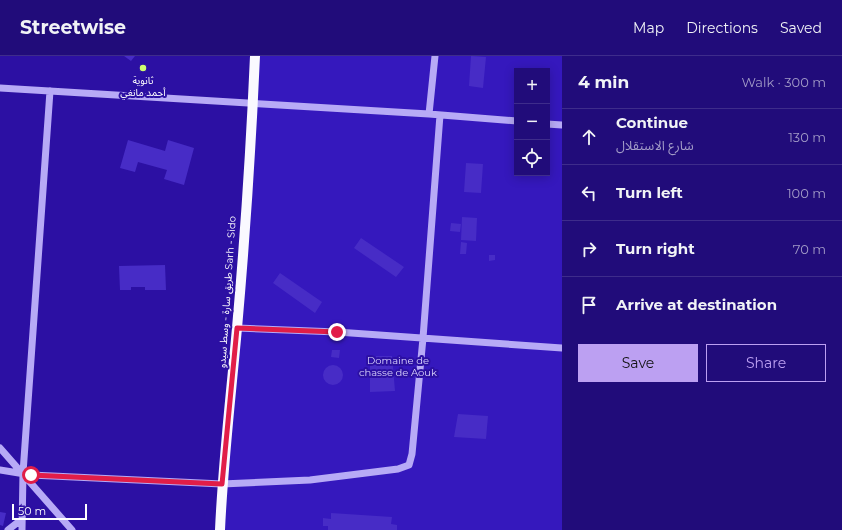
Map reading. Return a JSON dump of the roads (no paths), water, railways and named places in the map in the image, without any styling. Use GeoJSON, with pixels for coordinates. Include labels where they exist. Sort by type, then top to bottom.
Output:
{"type":"FeatureCollection","features":[{"type":"Feature","properties":{"kind":"main road","name":"طريق سارة - وسط سيدو Sarh - Sido"},"geometry":{"type":"LineString","coordinates":[[220,530],[222,484],[237,328],[255,56]]}},
{"type":"Feature","properties":{"kind":"street"},"geometry":{"type":"LineString","coordinates":[[429,114],[436,56]]}},
{"type":"Feature","properties":{"kind":"street"},"geometry":{"type":"LineString","coordinates":[[0,88],[429,114],[514,121]]}},
{"type":"Feature","properties":{"kind":"street"},"geometry":{"type":"LineString","coordinates":[[22,530],[23,473],[50,91]]}},
{"type":"Feature","properties":{"kind":"street"},"geometry":{"type":"LineString","coordinates":[[0,470],[31,475],[222,484],[310,480],[398,469],[409,465],[412,454],[423,338],[440,115]]}},
{"type":"Feature","properties":{"kind":"street"},"geometry":{"type":"LineString","coordinates":[[550,124],[562,125]]}},
{"type":"Feature","properties":{"kind":"street"},"geometry":{"type":"LineString","coordinates":[[237,328],[337,332],[562,348]]}},
{"type":"Feature","properties":{"kind":"street"},"geometry":{"type":"LineString","coordinates":[[0,448],[72,530]]}},
{"type":"Feature","properties":{"kind":"street"},"geometry":{"type":"LineString","coordinates":[[8,530],[22,519]]}},
{"type":"Feature","properties":{"kind":"place","name":"ثانوية أحمد مانغي"},"geometry":{"type":"Point","coordinates":[143,68]}},
{"type":"Feature","properties":{"kind":"park label","name":"Domaine de chasse de Aouk"},"geometry":{"type":"Point","coordinates":[398,366]}}]}
